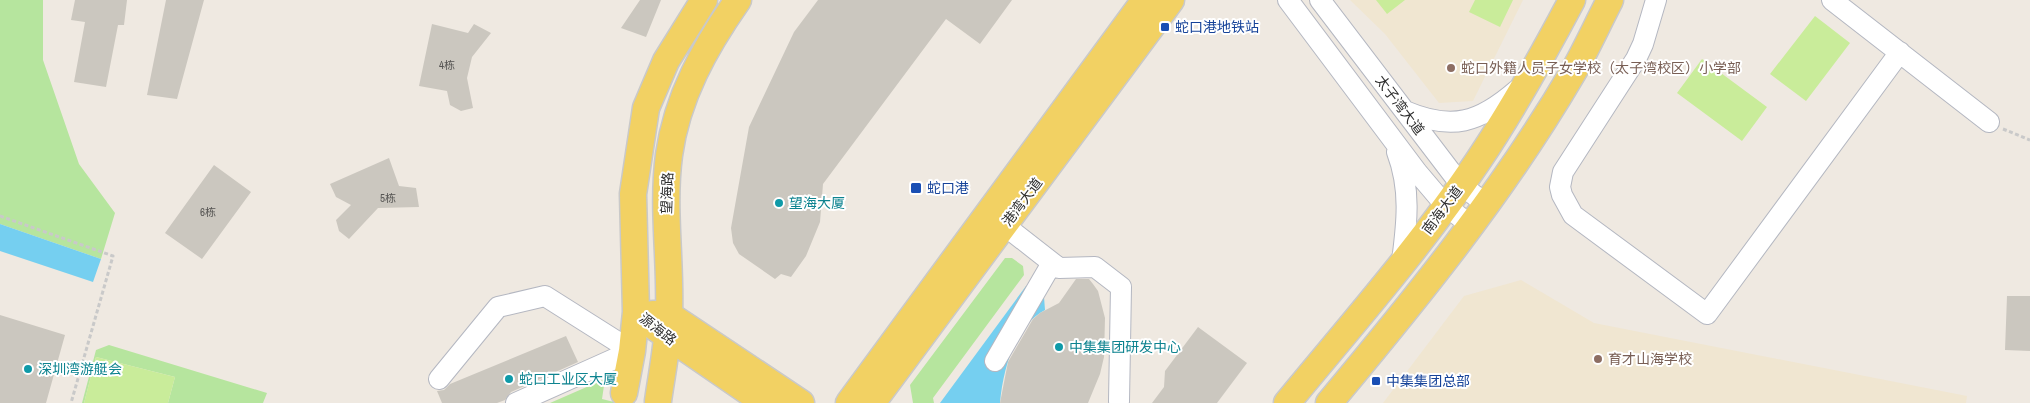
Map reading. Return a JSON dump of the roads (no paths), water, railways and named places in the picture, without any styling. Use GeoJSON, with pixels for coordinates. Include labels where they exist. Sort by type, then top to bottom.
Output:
{"type":"FeatureCollection","features":[{"type":"Feature","properties":{"kind":"main road"},"geometry":{"type":"LineString","coordinates":[[624,393],[632,351],[636,312],[634,194],[646,108],[666,61],[704,0]]}},
{"type":"Feature","properties":{"kind":"main road","name":"望海路"},"geometry":{"type":"LineString","coordinates":[[658,401],[668,327],[665,198],[669,154],[677,116],[692,75],[716,32],[738,0]]}},
{"type":"Feature","properties":{"kind":"main road","name":"港湾大道"},"geometry":{"type":"LineString","coordinates":[[849,403],[1145,0]]}},
{"type":"Feature","properties":{"kind":"main road","name":"港湾大道"},"geometry":{"type":"LineString","coordinates":[[872,403],[1171,0]]}},
{"type":"Feature","properties":{"kind":"main road","name":"南海大道"},"geometry":{"type":"LineString","coordinates":[[1287,403],[1461,185],[1528,81],[1572,0]]}},
{"type":"Feature","properties":{"kind":"main road"},"geometry":{"type":"LineString","coordinates":[[1329,403],[1390,330],[1486,204],[1572,73],[1610,0]]}},
{"type":"Feature","properties":{"kind":"main road","name":"源海路"},"geometry":{"type":"LineString","coordinates":[[636,312],[668,327],[801,403]]}},
{"type":"Feature","properties":{"kind":"main road","name":"源海路"},"geometry":{"type":"LineString","coordinates":[[668,327],[765,403]]}},
{"type":"Feature","properties":{"kind":"main road"},"geometry":{"type":"LineString","coordinates":[[888,403],[895,372]]}},
{"type":"Feature","properties":{"kind":"street","name":"太子湾大道"},"geometry":{"type":"LineString","coordinates":[[1288,0],[1445,206],[1470,225]]}},
{"type":"Feature","properties":{"kind":"street","name":"太子湾大道"},"geometry":{"type":"LineString","coordinates":[[1320,0],[1461,185],[1486,204]]}},
{"type":"Feature","properties":{"kind":"street"},"geometry":{"type":"LineString","coordinates":[[1656,0],[1636,60],[1568,164],[1560,187],[1565,202],[1573,215],[1707,314],[1900,52]]}},
{"type":"Feature","properties":{"kind":"street"},"geometry":{"type":"LineString","coordinates":[[1832,0],[1989,122]]}},
{"type":"Feature","properties":{"kind":"street"},"geometry":{"type":"LineString","coordinates":[[1405,111],[1436,122],[1453,124],[1469,120],[1500,105],[1528,81]]}},
{"type":"Feature","properties":{"kind":"street"},"geometry":{"type":"LineString","coordinates":[[1391,136],[1403,168],[1407,194],[1408,215],[1402,261]]}},
{"type":"Feature","properties":{"kind":"street"},"geometry":{"type":"LineString","coordinates":[[1004,226],[1059,268],[1095,267],[1121,287],[1119,401]]}},
{"type":"Feature","properties":{"kind":"street"},"geometry":{"type":"LineString","coordinates":[[995,361],[1052,263]]}},
{"type":"Feature","properties":{"kind":"street"},"geometry":{"type":"LineString","coordinates":[[439,379],[498,307],[545,296],[632,351]]}},
{"type":"Feature","properties":{"kind":"street"},"geometry":{"type":"LineString","coordinates":[[516,403],[632,351]]}},
{"type":"Feature","properties":{"kind":"water"},"geometry":{"type":"Polygon","coordinates":[[[0,224],[101,259],[93,282],[0,251],[0,224]]]}},
{"type":"Feature","properties":{"kind":"water"},"geometry":{"type":"Polygon","coordinates":[[[1026,286],[1044,297],[1045,310],[1025,327],[1018,338],[1007,364],[1000,403],[940,403],[1026,286]]]}},
{"type":"Feature","properties":{"kind":"place","name":"蛇口港地铁站"},"geometry":{"type":"Point","coordinates":[1165,27]}},
{"type":"Feature","properties":{"kind":"place","name":"蛇口外籍人员子女学校（太子湾校区）小学部"},"geometry":{"type":"Point","coordinates":[1451,68]}},
{"type":"Feature","properties":{"kind":"place","name":"蛇口港"},"geometry":{"type":"Point","coordinates":[916,188]}},
{"type":"Feature","properties":{"kind":"place","name":"望海大厦"},"geometry":{"type":"Point","coordinates":[779,203]}},
{"type":"Feature","properties":{"kind":"place","name":"中集集团研发中心"},"geometry":{"type":"Point","coordinates":[1059,347]}},
{"type":"Feature","properties":{"kind":"place","name":"育才山海学校"},"geometry":{"type":"Point","coordinates":[1598,359]}},
{"type":"Feature","properties":{"kind":"place","name":"深圳湾游艇会"},"geometry":{"type":"Point","coordinates":[28,369]}},
{"type":"Feature","properties":{"kind":"place","name":"蛇口工业区大厦"},"geometry":{"type":"Point","coordinates":[509,379]}},
{"type":"Feature","properties":{"kind":"place","name":"中集集团总部"},"geometry":{"type":"Point","coordinates":[1376,381]}}]}
